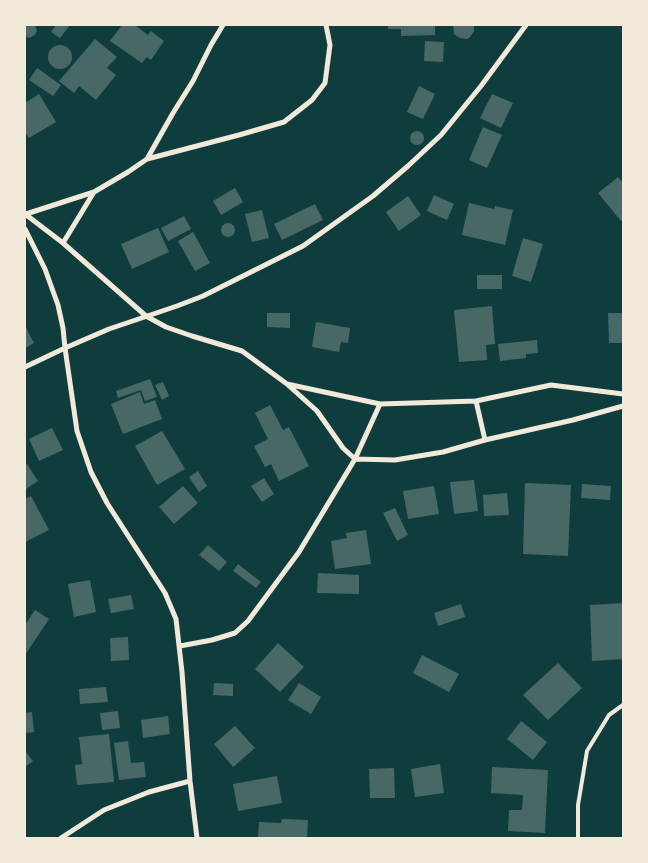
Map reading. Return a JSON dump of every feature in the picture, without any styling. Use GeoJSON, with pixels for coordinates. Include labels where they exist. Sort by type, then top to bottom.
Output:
{"type":"FeatureCollection","features":[{"type":"Feature","properties":{"kind":"street"},"geometry":{"type":"LineString","coordinates":[[147,159],[194,81],[223,25]]}},
{"type":"Feature","properties":{"kind":"street"},"geometry":{"type":"LineString","coordinates":[[25,214],[94,192],[147,159],[284,122],[312,100],[325,82],[330,46],[326,25]]}},
{"type":"Feature","properties":{"kind":"street"},"geometry":{"type":"LineString","coordinates":[[25,367],[109,330],[203,296],[303,246],[373,196],[441,135],[481,86],[526,25]]}},
{"type":"Feature","properties":{"kind":"street"},"geometry":{"type":"LineString","coordinates":[[63,243],[94,192]]}},
{"type":"Feature","properties":{"kind":"street"},"geometry":{"type":"LineString","coordinates":[[25,214],[63,243],[146,316],[166,327],[242,351],[287,384],[317,411],[343,448],[355,459],[395,460],[442,452],[623,406]]}},
{"type":"Feature","properties":{"kind":"street"},"geometry":{"type":"LineString","coordinates":[[25,229],[45,269],[63,328],[78,431],[92,472],[108,503],[166,593],[176,619],[180,646],[190,780],[198,838]]}},
{"type":"Feature","properties":{"kind":"street"},"geometry":{"type":"LineString","coordinates":[[287,384],[380,404],[476,401],[551,385],[623,394]]}},
{"type":"Feature","properties":{"kind":"street"},"geometry":{"type":"LineString","coordinates":[[476,401],[485,440]]}},
{"type":"Feature","properties":{"kind":"street"},"geometry":{"type":"LineString","coordinates":[[180,646],[212,640],[235,633],[248,621],[299,552],[355,459],[380,404]]}},
{"type":"Feature","properties":{"kind":"street"},"geometry":{"type":"LineString","coordinates":[[61,838],[104,810],[149,792],[190,780]]}},
{"type":"Feature","properties":{"kind":"lane"},"geometry":{"type":"LineString","coordinates":[[578,838],[578,805],[588,751],[609,715],[623,705]]}},
{"type":"Feature","properties":{"kind":"building"},"geometry":{"type":"Polygon","coordinates":[[[25,25],[35,25],[37,31],[35,35],[29,38],[25,36],[25,25]]]}},
{"type":"Feature","properties":{"kind":"building"},"geometry":{"type":"Polygon","coordinates":[[[56,25],[70,25],[60,38],[51,32],[56,25]]]}},
{"type":"Feature","properties":{"kind":"building"},"geometry":{"type":"Polygon","coordinates":[[[122,25],[135,25],[148,35],[151,31],[164,41],[151,60],[147,57],[142,63],[110,41],[122,25]]]}},
{"type":"Feature","properties":{"kind":"building"},"geometry":{"type":"Polygon","coordinates":[[[388,25],[435,25],[435,35],[401,36],[401,29],[388,29],[388,25]]]}},
{"type":"Feature","properties":{"kind":"building"},"geometry":{"type":"Polygon","coordinates":[[[453,25],[474,25],[474,31],[467,39],[460,38],[454,34],[453,25]]]}},
{"type":"Feature","properties":{"kind":"building"},"geometry":{"type":"Polygon","coordinates":[[[95,39],[117,57],[107,68],[116,75],[96,100],[79,86],[74,93],[59,81],[95,39]]]}},
{"type":"Feature","properties":{"kind":"building"},"geometry":{"type":"Polygon","coordinates":[[[425,41],[444,42],[443,62],[424,61],[425,41]]]}},
{"type":"Feature","properties":{"kind":"building"},"geometry":{"type":"Polygon","coordinates":[[[60,45],[68,49],[72,57],[68,65],[60,69],[52,65],[48,57],[52,49],[60,45]]]}},
{"type":"Feature","properties":{"kind":"building"},"geometry":{"type":"Polygon","coordinates":[[[37,68],[61,85],[53,96],[29,80],[37,68]]]}},
{"type":"Feature","properties":{"kind":"building"},"geometry":{"type":"Polygon","coordinates":[[[419,86],[435,94],[423,119],[407,112],[419,86]]]}},
{"type":"Feature","properties":{"kind":"building"},"geometry":{"type":"Polygon","coordinates":[[[39,94],[56,122],[29,138],[25,133],[25,103],[39,94]]]}},
{"type":"Feature","properties":{"kind":"building"},"geometry":{"type":"Polygon","coordinates":[[[492,94],[513,103],[501,128],[480,118],[492,94]]]}},
{"type":"Feature","properties":{"kind":"building"},"geometry":{"type":"Polygon","coordinates":[[[483,127],[502,135],[487,168],[469,160],[483,127]]]}},
{"type":"Feature","properties":{"kind":"building"},"geometry":{"type":"Polygon","coordinates":[[[414,131],[420,131],[424,138],[420,145],[414,145],[410,141],[410,135],[414,131]]]}},
{"type":"Feature","properties":{"kind":"building"},"geometry":{"type":"Polygon","coordinates":[[[618,177],[623,183],[623,220],[621,221],[598,193],[618,177]]]}},
{"type":"Feature","properties":{"kind":"building"},"geometry":{"type":"Polygon","coordinates":[[[235,188],[243,202],[221,215],[213,201],[235,188]]]}},
{"type":"Feature","properties":{"kind":"building"},"geometry":{"type":"Polygon","coordinates":[[[434,195],[454,204],[447,220],[427,211],[434,195]]]}},
{"type":"Feature","properties":{"kind":"building"},"geometry":{"type":"Polygon","coordinates":[[[408,196],[421,215],[399,231],[386,212],[408,196]]]}},
{"type":"Feature","properties":{"kind":"building"},"geometry":{"type":"Polygon","coordinates":[[[469,203],[494,209],[495,206],[513,210],[505,245],[462,235],[469,203]]]}},
{"type":"Feature","properties":{"kind":"building"},"geometry":{"type":"Polygon","coordinates":[[[315,204],[323,220],[282,240],[274,224],[315,204]]]}},
{"type":"Feature","properties":{"kind":"building"},"geometry":{"type":"Polygon","coordinates":[[[262,210],[269,238],[252,242],[245,214],[262,210]]]}},
{"type":"Feature","properties":{"kind":"building"},"geometry":{"type":"Polygon","coordinates":[[[184,216],[191,229],[168,241],[161,228],[184,216]]]}},
{"type":"Feature","properties":{"kind":"building"},"geometry":{"type":"Polygon","coordinates":[[[225,223],[231,223],[235,230],[231,237],[225,237],[221,233],[221,227],[225,223]]]}},
{"type":"Feature","properties":{"kind":"building"},"geometry":{"type":"Polygon","coordinates":[[[158,228],[169,252],[132,269],[121,244],[158,228]]]}},
{"type":"Feature","properties":{"kind":"building"},"geometry":{"type":"Polygon","coordinates":[[[193,232],[210,263],[195,271],[178,241],[193,232]]]}},
{"type":"Feature","properties":{"kind":"building"},"geometry":{"type":"Polygon","coordinates":[[[523,238],[543,244],[531,282],[512,276],[523,238]]]}},
{"type":"Feature","properties":{"kind":"building"},"geometry":{"type":"Polygon","coordinates":[[[477,275],[502,275],[502,289],[477,289],[477,275]]]}},
{"type":"Feature","properties":{"kind":"building"},"geometry":{"type":"Polygon","coordinates":[[[492,306],[495,344],[486,345],[487,360],[459,362],[454,310],[492,306]]]}},
{"type":"Feature","properties":{"kind":"building"},"geometry":{"type":"Polygon","coordinates":[[[267,313],[290,313],[290,328],[267,327],[267,313]]]}},
{"type":"Feature","properties":{"kind":"building"},"geometry":{"type":"Polygon","coordinates":[[[608,313],[623,313],[623,343],[609,343],[608,313]]]}},
{"type":"Feature","properties":{"kind":"building"},"geometry":{"type":"Polygon","coordinates":[[[316,322],[350,328],[348,343],[341,342],[339,352],[312,347],[316,322]]]}},
{"type":"Feature","properties":{"kind":"building"},"geometry":{"type":"Polygon","coordinates":[[[25,326],[34,343],[25,348],[25,326]]]}},
{"type":"Feature","properties":{"kind":"building"},"geometry":{"type":"Polygon","coordinates":[[[537,340],[538,353],[526,354],[526,358],[500,361],[498,344],[537,340]]]}},
{"type":"Feature","properties":{"kind":"building"},"geometry":{"type":"Polygon","coordinates":[[[150,379],[157,397],[145,401],[141,390],[118,398],[116,391],[150,379]]]}},
{"type":"Feature","properties":{"kind":"building"},"geometry":{"type":"Polygon","coordinates":[[[163,382],[169,396],[162,400],[155,385],[163,382]]]}},
{"type":"Feature","properties":{"kind":"building"},"geometry":{"type":"Polygon","coordinates":[[[140,392],[144,404],[155,400],[162,419],[123,434],[111,404],[140,392]]]}},
{"type":"Feature","properties":{"kind":"building"},"geometry":{"type":"Polygon","coordinates":[[[270,405],[283,430],[289,427],[309,466],[279,481],[271,464],[265,467],[254,446],[268,439],[255,413],[270,405]]]}},
{"type":"Feature","properties":{"kind":"building"},"geometry":{"type":"Polygon","coordinates":[[[52,428],[63,450],[39,461],[29,439],[52,428]]]}},
{"type":"Feature","properties":{"kind":"building"},"geometry":{"type":"Polygon","coordinates":[[[162,431],[185,469],[157,485],[135,446],[162,431]]]}},
{"type":"Feature","properties":{"kind":"building"},"geometry":{"type":"Polygon","coordinates":[[[27,464],[38,481],[26,489],[25,465],[27,464]]]}},
{"type":"Feature","properties":{"kind":"building"},"geometry":{"type":"Polygon","coordinates":[[[198,471],[207,486],[199,492],[189,477],[198,471]]]}},
{"type":"Feature","properties":{"kind":"building"},"geometry":{"type":"Polygon","coordinates":[[[264,478],[274,494],[262,502],[251,486],[264,478]]]}},
{"type":"Feature","properties":{"kind":"building"},"geometry":{"type":"Polygon","coordinates":[[[474,480],[478,511],[454,514],[450,482],[474,480]]]}},
{"type":"Feature","properties":{"kind":"building"},"geometry":{"type":"Polygon","coordinates":[[[525,483],[571,485],[568,556],[523,554],[525,483]]]}},
{"type":"Feature","properties":{"kind":"building"},"geometry":{"type":"Polygon","coordinates":[[[582,484],[611,486],[610,500],[581,498],[582,484]]]}},
{"type":"Feature","properties":{"kind":"building"},"geometry":{"type":"Polygon","coordinates":[[[183,486],[198,503],[174,524],[159,507],[183,486]]]}},
{"type":"Feature","properties":{"kind":"building"},"geometry":{"type":"Polygon","coordinates":[[[434,486],[439,514],[408,519],[403,491],[434,486]]]}},
{"type":"Feature","properties":{"kind":"building"},"geometry":{"type":"Polygon","coordinates":[[[507,493],[509,515],[484,516],[483,495],[507,493]]]}},
{"type":"Feature","properties":{"kind":"building"},"geometry":{"type":"Polygon","coordinates":[[[31,496],[49,530],[25,542],[25,499],[31,496]]]}},
{"type":"Feature","properties":{"kind":"building"},"geometry":{"type":"Polygon","coordinates":[[[395,508],[408,535],[397,541],[383,513],[395,508]]]}},
{"type":"Feature","properties":{"kind":"building"},"geometry":{"type":"Polygon","coordinates":[[[366,530],[371,564],[335,569],[331,541],[347,538],[346,533],[366,530]]]}},
{"type":"Feature","properties":{"kind":"building"},"geometry":{"type":"Polygon","coordinates":[[[208,545],[227,562],[219,571],[199,555],[208,545]]]}},
{"type":"Feature","properties":{"kind":"building"},"geometry":{"type":"Polygon","coordinates":[[[238,564],[261,582],[256,588],[233,571],[238,564]]]}},
{"type":"Feature","properties":{"kind":"building"},"geometry":{"type":"Polygon","coordinates":[[[318,573],[359,575],[359,594],[317,593],[318,573]]]}},
{"type":"Feature","properties":{"kind":"building"},"geometry":{"type":"Polygon","coordinates":[[[90,580],[96,612],[74,617],[68,584],[90,580]]]}},
{"type":"Feature","properties":{"kind":"building"},"geometry":{"type":"Polygon","coordinates":[[[131,595],[134,609],[111,613],[108,599],[131,595]]]}},
{"type":"Feature","properties":{"kind":"building"},"geometry":{"type":"Polygon","coordinates":[[[623,603],[623,659],[592,661],[590,605],[623,603]]]}},
{"type":"Feature","properties":{"kind":"building"},"geometry":{"type":"Polygon","coordinates":[[[461,604],[465,617],[438,626],[434,613],[461,604]]]}},
{"type":"Feature","properties":{"kind":"building"},"geometry":{"type":"Polygon","coordinates":[[[35,610],[49,619],[25,655],[25,625],[35,610]]]}},
{"type":"Feature","properties":{"kind":"building"},"geometry":{"type":"Polygon","coordinates":[[[128,637],[129,660],[111,661],[110,638],[128,637]]]}},
{"type":"Feature","properties":{"kind":"building"},"geometry":{"type":"Polygon","coordinates":[[[278,643],[304,667],[280,692],[255,669],[278,643]]]}},
{"type":"Feature","properties":{"kind":"building"},"geometry":{"type":"Polygon","coordinates":[[[422,655],[459,674],[449,692],[413,673],[422,655]]]}},
{"type":"Feature","properties":{"kind":"building"},"geometry":{"type":"Polygon","coordinates":[[[558,663],[582,688],[548,720],[523,695],[558,663]]]}},
{"type":"Feature","properties":{"kind":"building"},"geometry":{"type":"Polygon","coordinates":[[[214,683],[233,684],[233,696],[213,695],[214,683]]]}},
{"type":"Feature","properties":{"kind":"building"},"geometry":{"type":"Polygon","coordinates":[[[299,683],[321,697],[311,714],[288,700],[299,683]]]}},
{"type":"Feature","properties":{"kind":"building"},"geometry":{"type":"Polygon","coordinates":[[[106,687],[108,702],[80,704],[79,689],[106,687]]]}},
{"type":"Feature","properties":{"kind":"building"},"geometry":{"type":"Polygon","coordinates":[[[118,711],[120,728],[102,730],[100,713],[118,711]]]}},
{"type":"Feature","properties":{"kind":"building"},"geometry":{"type":"Polygon","coordinates":[[[32,712],[34,732],[25,733],[25,713],[32,712]]]}},
{"type":"Feature","properties":{"kind":"building"},"geometry":{"type":"Polygon","coordinates":[[[168,716],[170,734],[143,738],[141,720],[168,716]]]}},
{"type":"Feature","properties":{"kind":"building"},"geometry":{"type":"Polygon","coordinates":[[[521,721],[547,742],[533,760],[507,739],[521,721]]]}},
{"type":"Feature","properties":{"kind":"building"},"geometry":{"type":"Polygon","coordinates":[[[235,726],[255,748],[233,767],[214,744],[235,726]]]}},
{"type":"Feature","properties":{"kind":"building"},"geometry":{"type":"Polygon","coordinates":[[[109,734],[114,782],[77,785],[75,765],[82,764],[79,737],[109,734]]]}},
{"type":"Feature","properties":{"kind":"building"},"geometry":{"type":"Polygon","coordinates":[[[128,741],[131,763],[144,762],[146,777],[119,780],[114,743],[128,741]]]}},
{"type":"Feature","properties":{"kind":"building"},"geometry":{"type":"Polygon","coordinates":[[[25,751],[33,761],[25,767],[25,751]]]}},
{"type":"Feature","properties":{"kind":"building"},"geometry":{"type":"Polygon","coordinates":[[[440,764],[444,793],[415,797],[411,769],[440,764]]]}},
{"type":"Feature","properties":{"kind":"building"},"geometry":{"type":"Polygon","coordinates":[[[492,767],[548,770],[545,833],[508,831],[509,810],[522,810],[523,795],[491,793],[492,767]]]}},
{"type":"Feature","properties":{"kind":"building"},"geometry":{"type":"Polygon","coordinates":[[[394,768],[395,798],[370,798],[369,769],[394,768]]]}},
{"type":"Feature","properties":{"kind":"building"},"geometry":{"type":"Polygon","coordinates":[[[277,776],[282,803],[238,811],[233,784],[277,776]]]}},
{"type":"Feature","properties":{"kind":"building"},"geometry":{"type":"Polygon","coordinates":[[[282,819],[308,820],[307,838],[258,838],[259,822],[281,823],[282,819]]]}}]}
